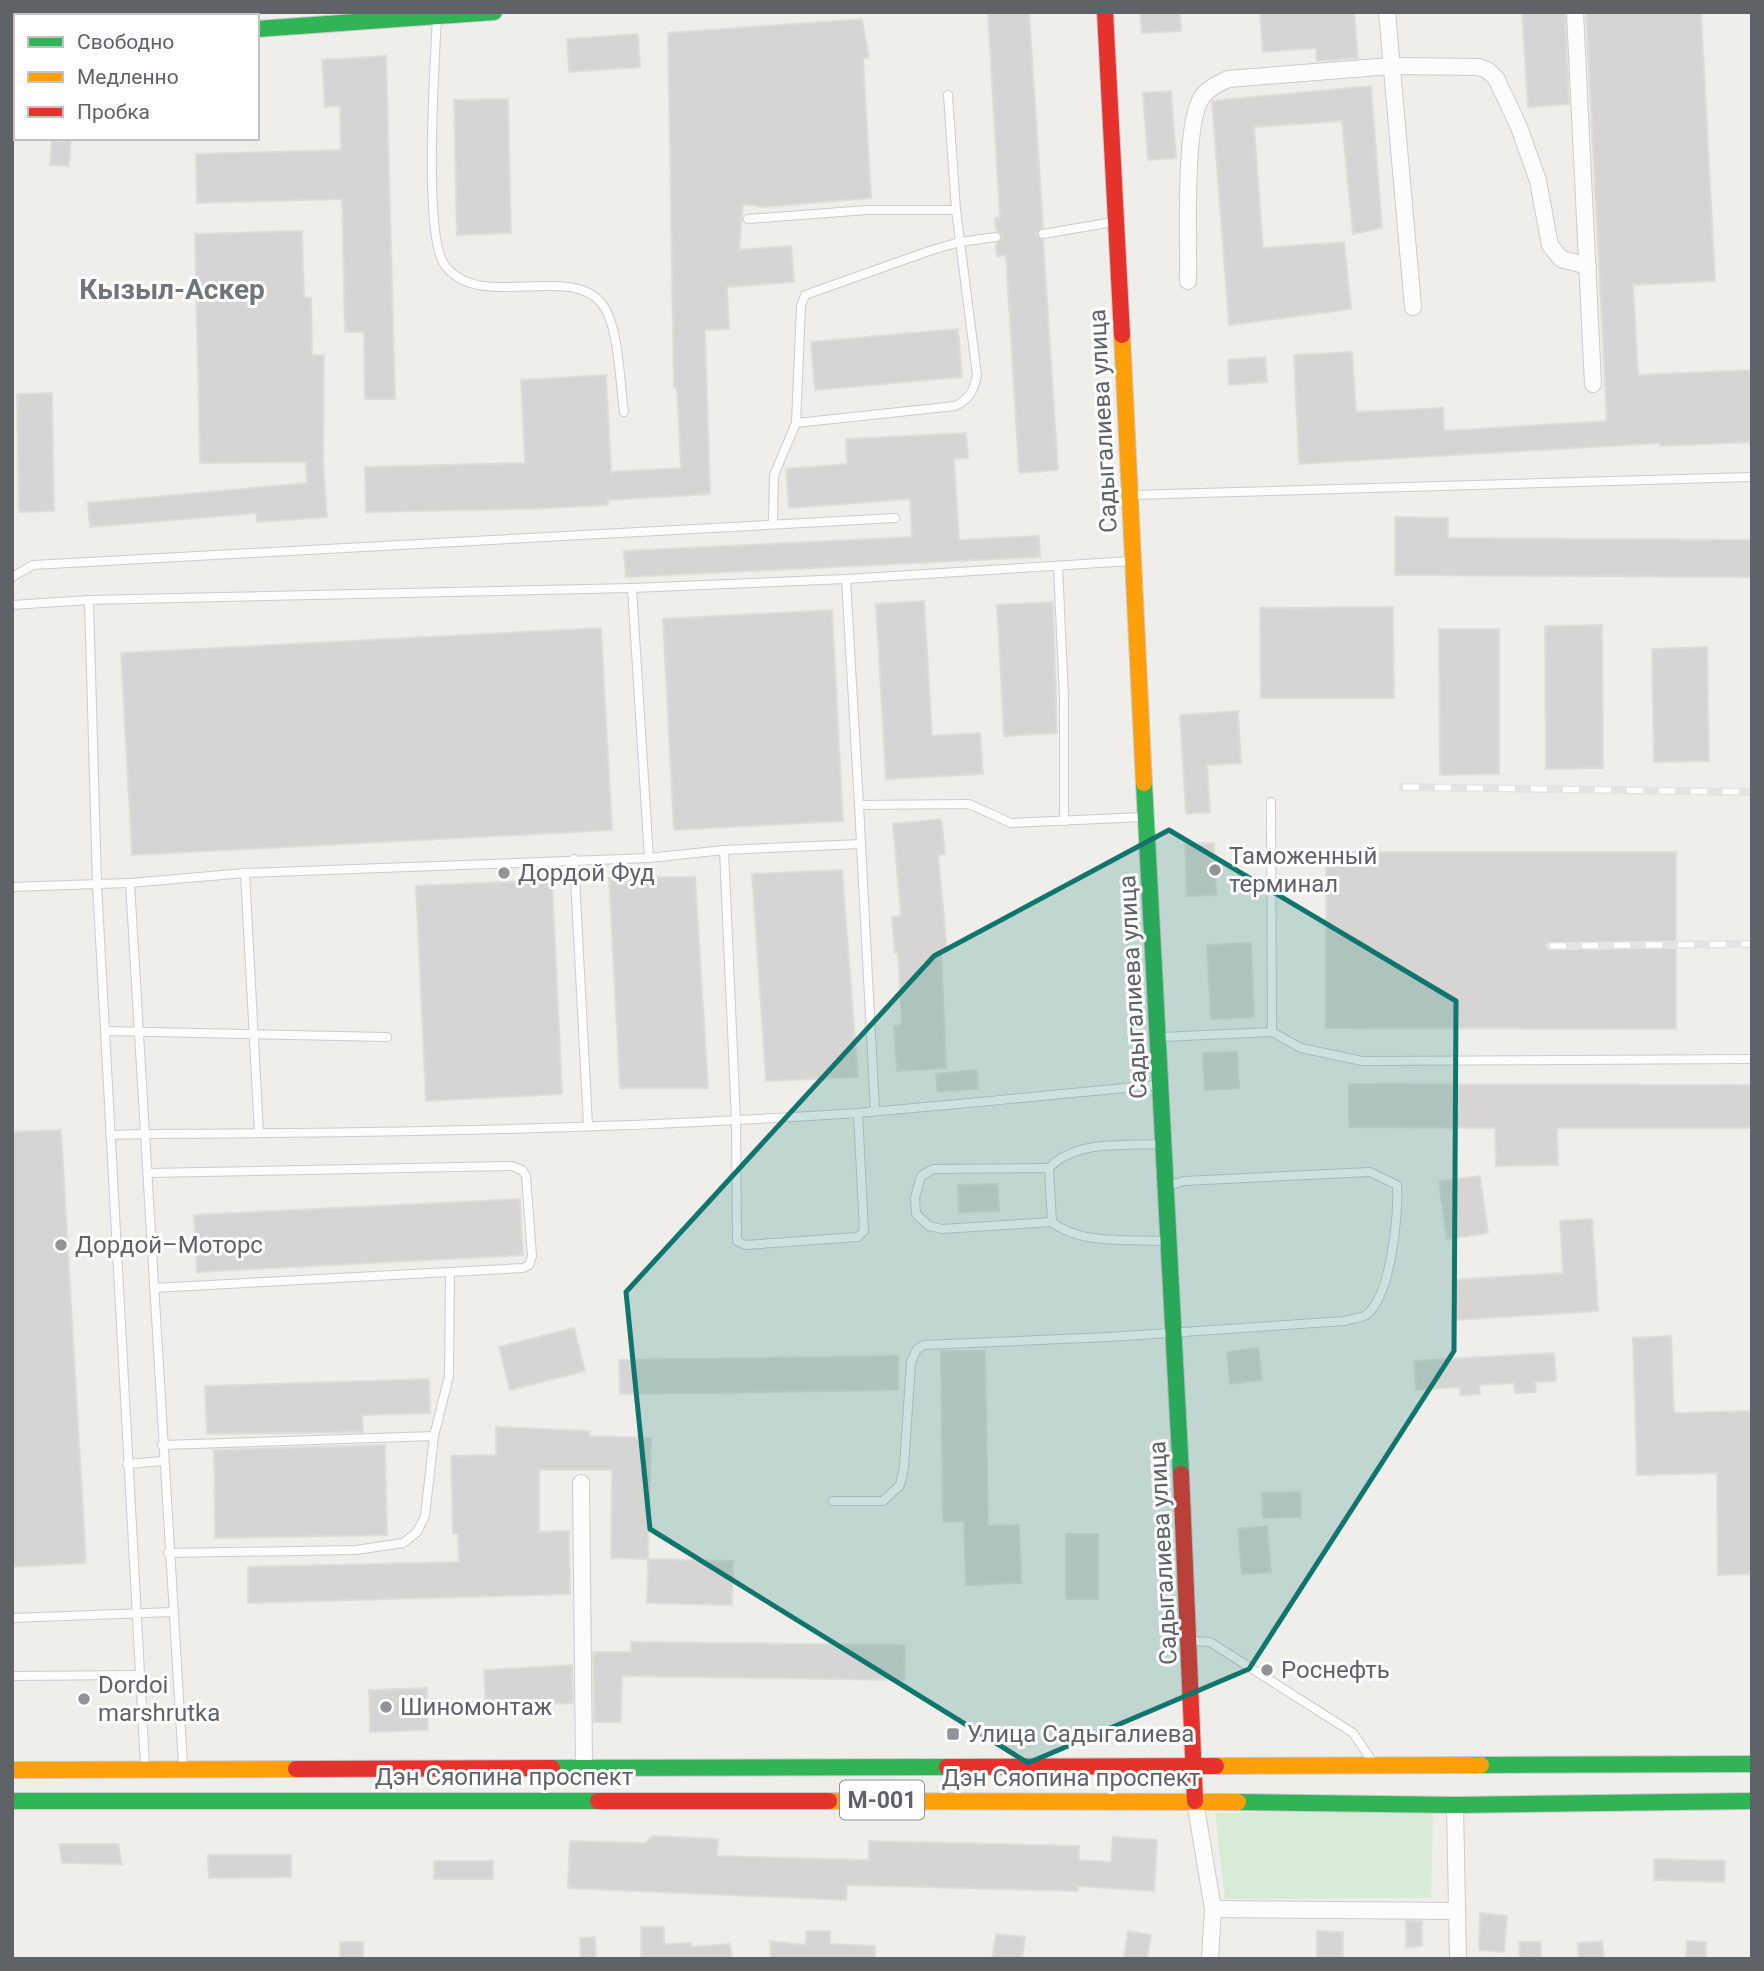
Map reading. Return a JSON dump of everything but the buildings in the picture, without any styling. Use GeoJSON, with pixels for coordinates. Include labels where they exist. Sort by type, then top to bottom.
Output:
{"type":"FeatureCollection","features":[{"type":"Feature","properties":{"kind":"main road"},"geometry":{"type":"LineString","coordinates":[[259,29],[494,12]]}},
{"type":"Feature","properties":{"kind":"main road","name":"Садыгалиева улица"},"geometry":{"type":"LineString","coordinates":[[1105,12],[1148,817],[1162,1144],[1191,1641],[1195,1801]]}},
{"type":"Feature","properties":{"kind":"main road","name":"Дэн Сяопина проспект"},"geometry":{"type":"LineString","coordinates":[[12,1769],[1752,1764]]}},
{"type":"Feature","properties":{"kind":"main road","name":"Дэн Сяопина проспект"},"geometry":{"type":"LineString","coordinates":[[12,1801],[1195,1801],[1455,1805],[1752,1801]]}},
{"type":"Feature","properties":{"kind":"street"},"geometry":{"type":"LineString","coordinates":[[1387,12],[1413,307]]}},
{"type":"Feature","properties":{"kind":"street"},"geometry":{"type":"LineString","coordinates":[[1575,12],[1593,384]]}},
{"type":"Feature","properties":{"kind":"street"},"geometry":{"type":"LineString","coordinates":[[1188,281],[1193,125],[1202,96],[1213,86],[1228,79],[1391,66],[1479,66],[1496,78],[1519,127],[1538,181],[1550,245],[1561,259],[1588,265]]}},
{"type":"Feature","properties":{"kind":"street"},"geometry":{"type":"LineString","coordinates":[[581,1483],[584,1766]]}},
{"type":"Feature","properties":{"kind":"street","name":"Садыгалиева улица"},"geometry":{"type":"LineString","coordinates":[[1195,1801],[1213,1909],[1210,1959]]}},
{"type":"Feature","properties":{"kind":"street"},"geometry":{"type":"LineString","coordinates":[[1455,1805],[1458,1959]]}},
{"type":"Feature","properties":{"kind":"street"},"geometry":{"type":"LineString","coordinates":[[1213,1909],[1457,1911]]}},
{"type":"Feature","properties":{"kind":"lane"},"geometry":{"type":"LineString","coordinates":[[437,16],[432,152],[436,247],[444,265],[458,278],[478,285],[573,288],[592,294],[603,304],[612,326],[624,412]]}},
{"type":"Feature","properties":{"kind":"lane"},"geometry":{"type":"LineString","coordinates":[[796,423],[955,406],[965,401],[974,389],[977,375],[956,210],[948,95]]}},
{"type":"Feature","properties":{"kind":"lane"},"geometry":{"type":"LineString","coordinates":[[748,219],[867,210],[956,210]]}},
{"type":"Feature","properties":{"kind":"lane"},"geometry":{"type":"LineString","coordinates":[[1043,234],[1116,221]]}},
{"type":"Feature","properties":{"kind":"lane"},"geometry":{"type":"LineString","coordinates":[[773,524],[774,475],[796,423],[801,306],[805,295],[960,242],[996,237]]}},
{"type":"Feature","properties":{"kind":"lane"},"geometry":{"type":"LineString","coordinates":[[1129,495],[1752,477]]}},
{"type":"Feature","properties":{"kind":"lane"},"geometry":{"type":"LineString","coordinates":[[12,577],[33,565],[895,518]]}},
{"type":"Feature","properties":{"kind":"lane"},"geometry":{"type":"LineString","coordinates":[[12,605],[89,600],[632,588],[846,579],[1134,561]]}},
{"type":"Feature","properties":{"kind":"lane"},"geometry":{"type":"LineString","coordinates":[[1058,566],[1064,698],[1064,821]]}},
{"type":"Feature","properties":{"kind":"lane"},"geometry":{"type":"LineString","coordinates":[[846,579],[875,1111]]}},
{"type":"Feature","properties":{"kind":"lane"},"geometry":{"type":"LineString","coordinates":[[632,588],[649,858]]}},
{"type":"Feature","properties":{"kind":"lane"},"geometry":{"type":"LineString","coordinates":[[89,600],[97,884],[145,1768]]}},
{"type":"Feature","properties":{"kind":"lane"},"geometry":{"type":"LineString","coordinates":[[1271,802],[1272,1032]]}},
{"type":"Feature","properties":{"kind":"lane"},"geometry":{"type":"LineString","coordinates":[[859,806],[962,803],[1011,823],[1148,817]]}},
{"type":"Feature","properties":{"kind":"lane"},"geometry":{"type":"LineString","coordinates":[[12,887],[130,883],[245,873],[649,858],[724,850],[861,844]]}},
{"type":"Feature","properties":{"kind":"lane"},"geometry":{"type":"LineString","coordinates":[[724,850],[736,1120],[737,1241],[745,1245],[858,1237],[864,1231],[858,1112]]}},
{"type":"Feature","properties":{"kind":"lane"},"geometry":{"type":"LineString","coordinates":[[574,859],[588,1125]]}},
{"type":"Feature","properties":{"kind":"lane"},"geometry":{"type":"LineString","coordinates":[[245,873],[259,1133]]}},
{"type":"Feature","properties":{"kind":"lane"},"geometry":{"type":"LineString","coordinates":[[130,883],[168,1553],[183,1768]]}},
{"type":"Feature","properties":{"kind":"lane"},"geometry":{"type":"LineString","coordinates":[[105,1031],[387,1037]]}},
{"type":"Feature","properties":{"kind":"lane"},"geometry":{"type":"LineString","coordinates":[[1157,1037],[1272,1032],[1301,1048],[1362,1061],[1752,1059]]}},
{"type":"Feature","properties":{"kind":"lane"},"geometry":{"type":"LineString","coordinates":[[110,1135],[736,1120],[875,1111],[1160,1085]]}},
{"type":"Feature","properties":{"kind":"lane"},"geometry":{"type":"LineString","coordinates":[[1052,1222],[1049,1168],[1058,1158],[1079,1149],[1162,1144]]}},
{"type":"Feature","properties":{"kind":"lane"},"geometry":{"type":"LineString","coordinates":[[148,1173],[512,1166],[522,1170],[526,1176],[532,1256],[529,1265],[523,1268],[154,1288]]}},
{"type":"Feature","properties":{"kind":"lane"},"geometry":{"type":"LineString","coordinates":[[1049,1168],[933,1169],[921,1176],[915,1198],[916,1214],[929,1226],[942,1229],[1052,1222],[1064,1232],[1086,1236],[1168,1241]]}},
{"type":"Feature","properties":{"kind":"lane"},"geometry":{"type":"LineString","coordinates":[[834,1501],[883,1501],[900,1485],[904,1467],[911,1362],[917,1349],[924,1345],[1174,1333],[1345,1321],[1366,1315],[1384,1289],[1398,1203],[1397,1185],[1370,1172],[1184,1181],[1165,1186]]}},
{"type":"Feature","properties":{"kind":"lane"},"geometry":{"type":"LineString","coordinates":[[168,1553],[356,1550],[404,1543],[417,1532],[425,1516],[434,1436],[449,1377],[450,1272]]}},
{"type":"Feature","properties":{"kind":"lane"},"geometry":{"type":"LineString","coordinates":[[162,1445],[434,1436]]}},
{"type":"Feature","properties":{"kind":"lane"},"geometry":{"type":"LineString","coordinates":[[128,1464],[163,1461]]}},
{"type":"Feature","properties":{"kind":"lane"},"geometry":{"type":"LineString","coordinates":[[12,1618],[172,1612]]}},
{"type":"Feature","properties":{"kind":"lane"},"geometry":{"type":"LineString","coordinates":[[1191,1641],[1210,1642],[1353,1733],[1376,1766]]}},
{"type":"Feature","properties":{"kind":"lane"},"geometry":{"type":"LineString","coordinates":[[12,1676],[139,1675]]}},
{"type":"Feature","properties":{"kind":"highlighted area"},"geometry":{"type":"Polygon","coordinates":[[[1169,830],[1456,1001],[1454,1351],[1249,1669],[1028,1763],[650,1529],[626,1292],[934,956],[1169,830]]]}},
{"type":"Feature","properties":{"kind":"green space"},"geometry":{"type":"Polygon","coordinates":[[[1433,1810],[1431,1898],[1225,1899],[1215,1813],[1433,1810]]]}},
{"type":"Feature","properties":{"kind":"railway"},"geometry":{"type":"LineString","coordinates":[[1403,787],[1752,792]]}},
{"type":"Feature","properties":{"kind":"railway"},"geometry":{"type":"LineString","coordinates":[[1550,946],[1752,944]]}},
{"type":"Feature","properties":{"kind":"traffic: fast"},"geometry":{"type":"LineString","coordinates":[[259,29],[494,12]]}},
{"type":"Feature","properties":{"kind":"traffic: fast"},"geometry":{"type":"LineString","coordinates":[[1144,783],[1181,1474]]}},
{"type":"Feature","properties":{"kind":"traffic: fast"},"geometry":{"type":"LineString","coordinates":[[1481,1765],[1752,1764]]}},
{"type":"Feature","properties":{"kind":"traffic: fast"},"geometry":{"type":"LineString","coordinates":[[552,1768],[947,1767]]}},
{"type":"Feature","properties":{"kind":"traffic: fast"},"geometry":{"type":"LineString","coordinates":[[12,1801],[598,1801]]}},
{"type":"Feature","properties":{"kind":"traffic: fast"},"geometry":{"type":"LineString","coordinates":[[1238,1802],[1455,1805],[1752,1801]]}},
{"type":"Feature","properties":{"kind":"traffic: slow"},"geometry":{"type":"LineString","coordinates":[[1122,335],[1144,783]]}},
{"type":"Feature","properties":{"kind":"traffic: slow"},"geometry":{"type":"LineString","coordinates":[[1216,1766],[1481,1765]]}},
{"type":"Feature","properties":{"kind":"traffic: slow"},"geometry":{"type":"LineString","coordinates":[[12,1770],[296,1769]]}},
{"type":"Feature","properties":{"kind":"traffic: slow"},"geometry":{"type":"LineString","coordinates":[[829,1801],[1238,1802]]}},
{"type":"Feature","properties":{"kind":"traffic: jam"},"geometry":{"type":"LineString","coordinates":[[1105,12],[1122,335]]}},
{"type":"Feature","properties":{"kind":"traffic: jam"},"geometry":{"type":"LineString","coordinates":[[1181,1474],[1195,1801]]}},
{"type":"Feature","properties":{"kind":"traffic: jam"},"geometry":{"type":"LineString","coordinates":[[947,1767],[1216,1766]]}},
{"type":"Feature","properties":{"kind":"traffic: jam"},"geometry":{"type":"LineString","coordinates":[[296,1769],[552,1768]]}},
{"type":"Feature","properties":{"kind":"traffic: jam"},"geometry":{"type":"LineString","coordinates":[[598,1801],[829,1801]]}},
{"type":"Feature","properties":{"kind":"place","name":"Таможенный терминал"},"geometry":{"type":"Point","coordinates":[1215,870]}},
{"type":"Feature","properties":{"kind":"place","name":"Дордой Фуд"},"geometry":{"type":"Point","coordinates":[504,873]}},
{"type":"Feature","properties":{"kind":"place","name":"Дордой–Моторс"},"geometry":{"type":"Point","coordinates":[61,1245]}},
{"type":"Feature","properties":{"kind":"place","name":"Роснефть"},"geometry":{"type":"Point","coordinates":[1267,1670]}},
{"type":"Feature","properties":{"kind":"place","name":"Dordoi marshrutka"},"geometry":{"type":"Point","coordinates":[84,1699]}},
{"type":"Feature","properties":{"kind":"place","name":"Шиномонтаж"},"geometry":{"type":"Point","coordinates":[386,1707]}},
{"type":"Feature","properties":{"kind":"place","name":"Улица Садыгалиева"},"geometry":{"type":"Point","coordinates":[953,1734]}},
{"type":"Feature","properties":{"kind":"district","name":"Кызыл-Аскер"},"geometry":{"type":"Point","coordinates":[172,289]}}]}
